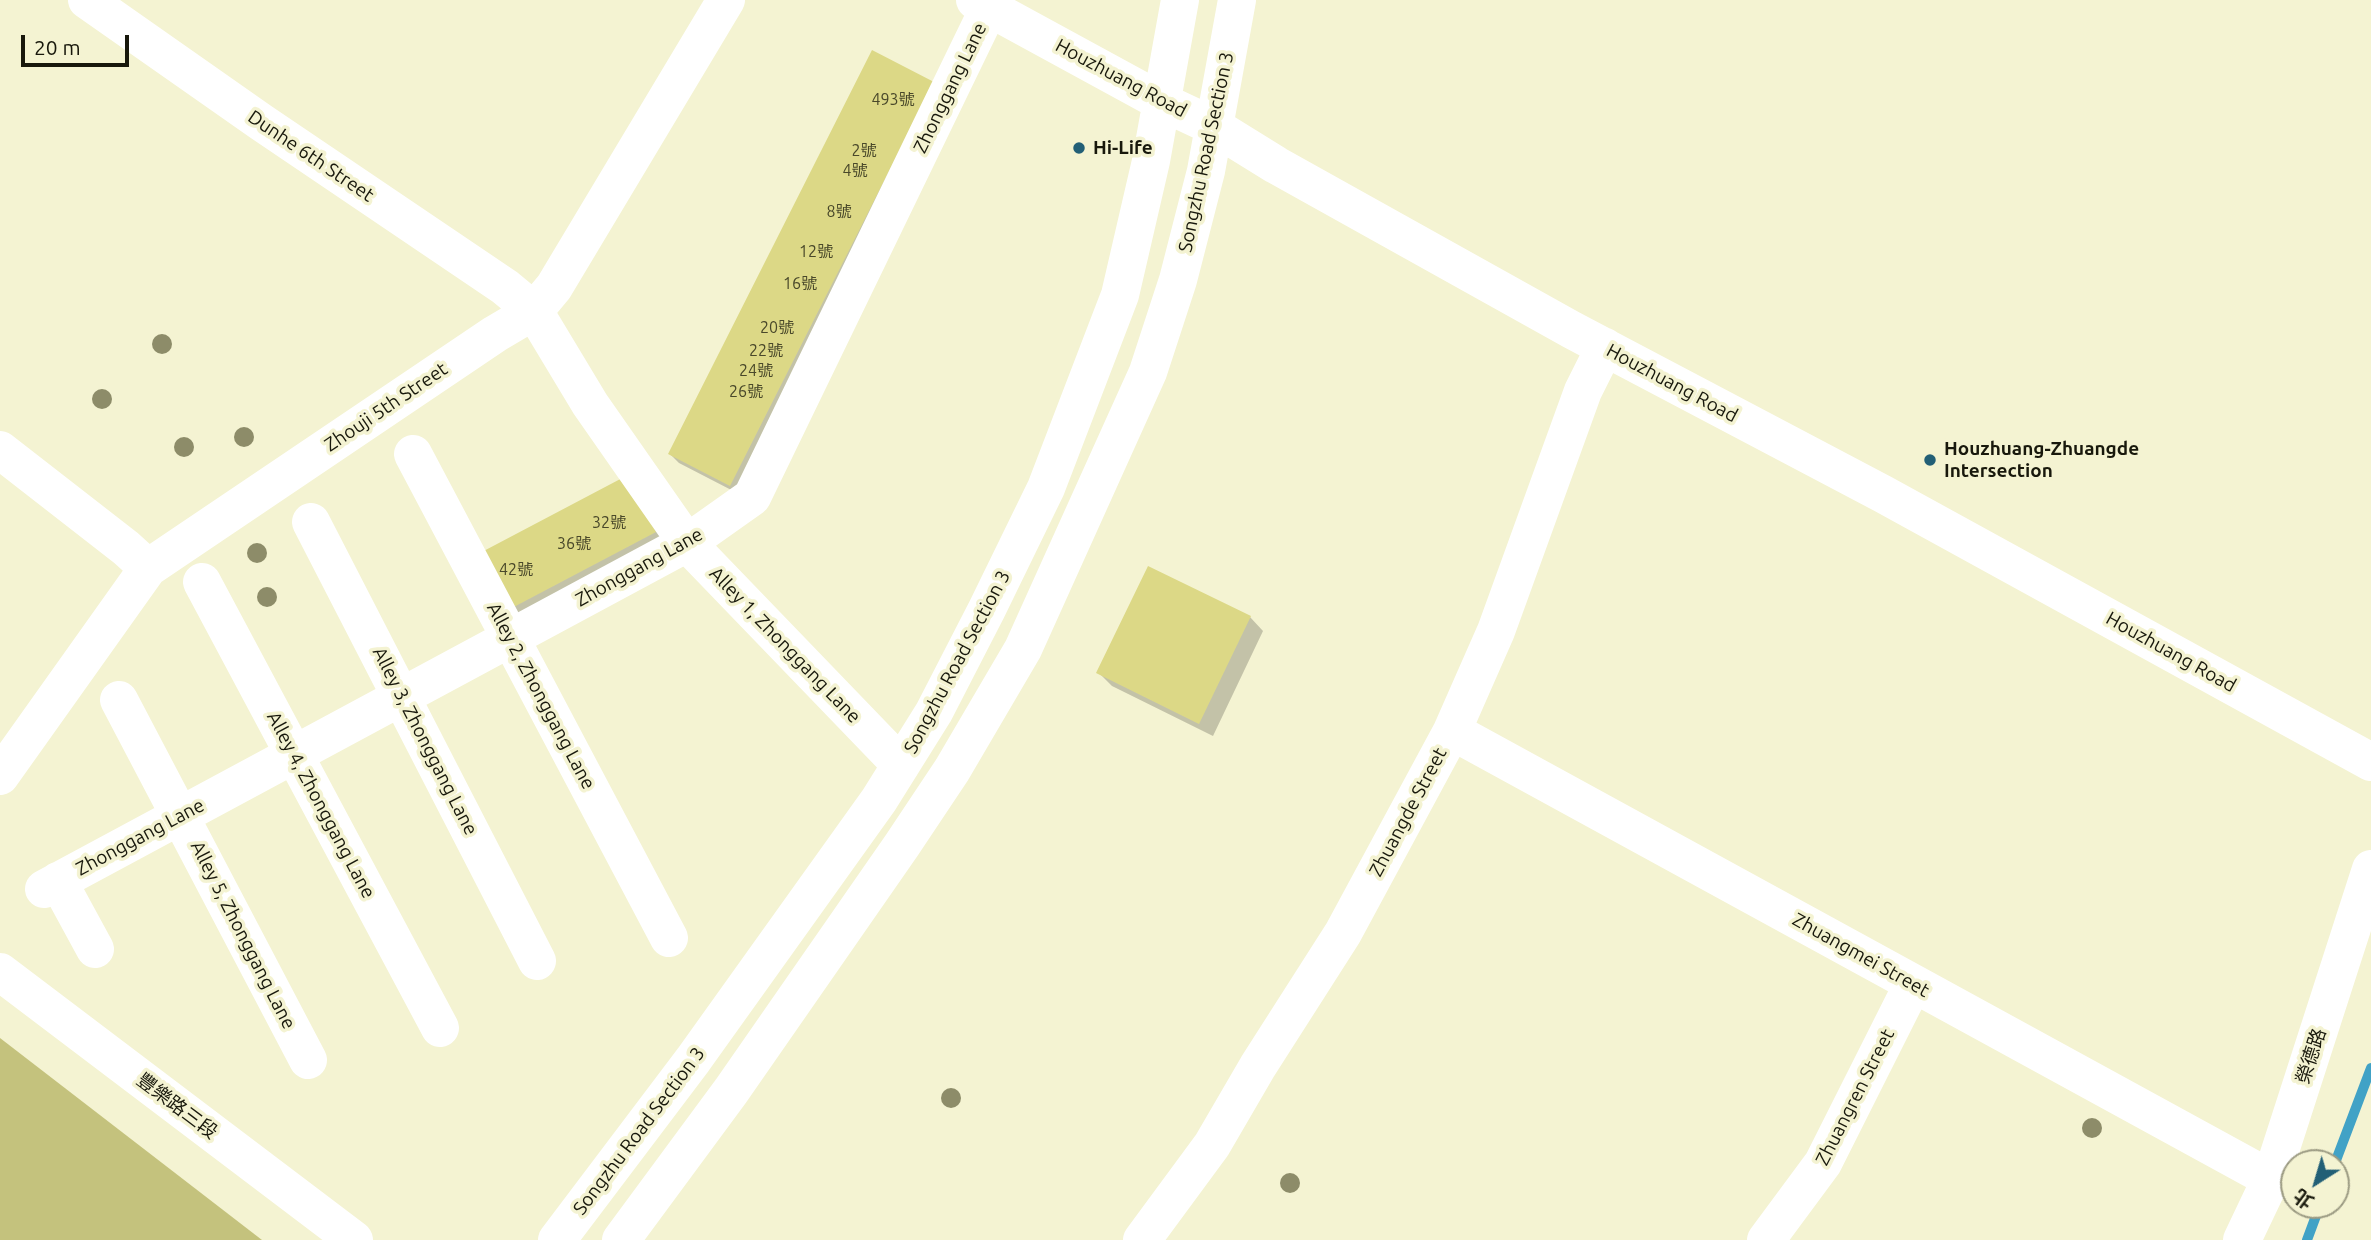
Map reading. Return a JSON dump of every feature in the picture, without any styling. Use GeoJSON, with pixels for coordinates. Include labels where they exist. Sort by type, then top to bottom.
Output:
{"type":"FeatureCollection","features":[{"type":"Feature","properties":{"kind":"street","name":"Dunhe 6th Street"},"geometry":{"type":"LineString","coordinates":[[87,0],[505,287],[534,311]]}},
{"type":"Feature","properties":{"kind":"street","name":"Zhouji 5th Street"},"geometry":{"type":"LineString","coordinates":[[0,776],[148,568],[495,334],[534,311],[554,286],[726,0]]}},
{"type":"Feature","properties":{"kind":"street","name":"Songzhu Road Section 3"},"geometry":{"type":"LineString","coordinates":[[557,1240],[693,1060],[880,800],[934,712],[982,620],[1051,475],[1120,295],[1137,228],[1180,0]]}},
{"type":"Feature","properties":{"kind":"street","name":"Songzhu Road Section 3"},"geometry":{"type":"LineString","coordinates":[[621,1240],[732,1091],[888,866],[952,770],[1023,649],[1148,372],[1178,280],[1206,171],[1237,0]]}},
{"type":"Feature","properties":{"kind":"street","name":"Houzhuang Road"},"geometry":{"type":"LineString","coordinates":[[982,4],[1162,102],[1213,126],[1276,165],[1605,347],[1883,494],[2371,762]]}},
{"type":"Feature","properties":{"kind":"street","name":"Zhonggang Lane"},"geometry":{"type":"LineString","coordinates":[[95,949],[51,885],[687,543],[752,497],[982,4]]}},
{"type":"Feature","properties":{"kind":"street","name":"Alley 1, Zhonggang Lane"},"geometry":{"type":"LineString","coordinates":[[534,311],[590,404],[687,543],[901,765]]}},
{"type":"Feature","properties":{"kind":"street","name":"Zhuangde Street"},"geometry":{"type":"LineString","coordinates":[[1142,1240],[1212,1145],[1258,1066],[1343,933],[1452,731],[1496,631],[1583,391],[1605,347]]}},
{"type":"Feature","properties":{"kind":"street"},"geometry":{"type":"LineString","coordinates":[[0,450],[148,568]]}},
{"type":"Feature","properties":{"kind":"street","name":"Alley 2, Zhonggang Lane"},"geometry":{"type":"LineString","coordinates":[[413,454],[669,937]]}},
{"type":"Feature","properties":{"kind":"street","name":"Alley 3, Zhonggang Lane"},"geometry":{"type":"LineString","coordinates":[[311,522],[537,961]]}},
{"type":"Feature","properties":{"kind":"street","name":"Alley 4, Zhonggang Lane"},"geometry":{"type":"LineString","coordinates":[[202,582],[440,1028]]}},
{"type":"Feature","properties":{"kind":"street","name":"Alley 5, Zhonggang Lane"},"geometry":{"type":"LineString","coordinates":[[119,700],[308,1060]]}},
{"type":"Feature","properties":{"kind":"street","name":"Zhuangmei Street"},"geometry":{"type":"LineString","coordinates":[[1452,731],[2271,1179]]}},
{"type":"Feature","properties":{"kind":"street","name":"榮德路"},"geometry":{"type":"LineString","coordinates":[[2242,1240],[2271,1179],[2371,869]]}},
{"type":"Feature","properties":{"kind":"street","name":"豐樂路三段"},"geometry":{"type":"LineString","coordinates":[[0,972],[354,1240]]}},
{"type":"Feature","properties":{"kind":"street","name":"Zhuangren Street"},"geometry":{"type":"LineString","coordinates":[[1766,1240],[1823,1163],[1913,984]]}},
{"type":"Feature","properties":{"kind":"shaded area"},"geometry":{"type":"Polygon","coordinates":[[[0,1038],[262,1240],[0,1240],[0,1038]]]}},
{"type":"Feature","properties":{"kind":"building"},"geometry":{"type":"Polygon","coordinates":[[[872,50],[934,82],[730,486],[668,454],[872,50]]]}},
{"type":"Feature","properties":{"kind":"building"},"geometry":{"type":"Polygon","coordinates":[[[626,476],[656,532],[508,610],[478,554],[626,476]]]}},
{"type":"Feature","properties":{"kind":"building"},"geometry":{"type":"Polygon","coordinates":[[[1148,566],[1251,616],[1199,724],[1096,673],[1148,566]]]}},
{"type":"Feature","properties":{"kind":"waterway"},"geometry":{"type":"LineString","coordinates":[[2340,1149],[2371,1068]]}},
{"type":"Feature","properties":{"kind":"waterway"},"geometry":{"type":"LineString","coordinates":[[2307,1240],[2315,1219]]}},
{"type":"Feature","properties":{"kind":"place","name":"Hi-Life"},"geometry":{"type":"Point","coordinates":[1079,148]}},
{"type":"Feature","properties":{"kind":"place","name":"Houzhuang-Zhuangde Intersection"},"geometry":{"type":"Point","coordinates":[1930,460]}}]}
